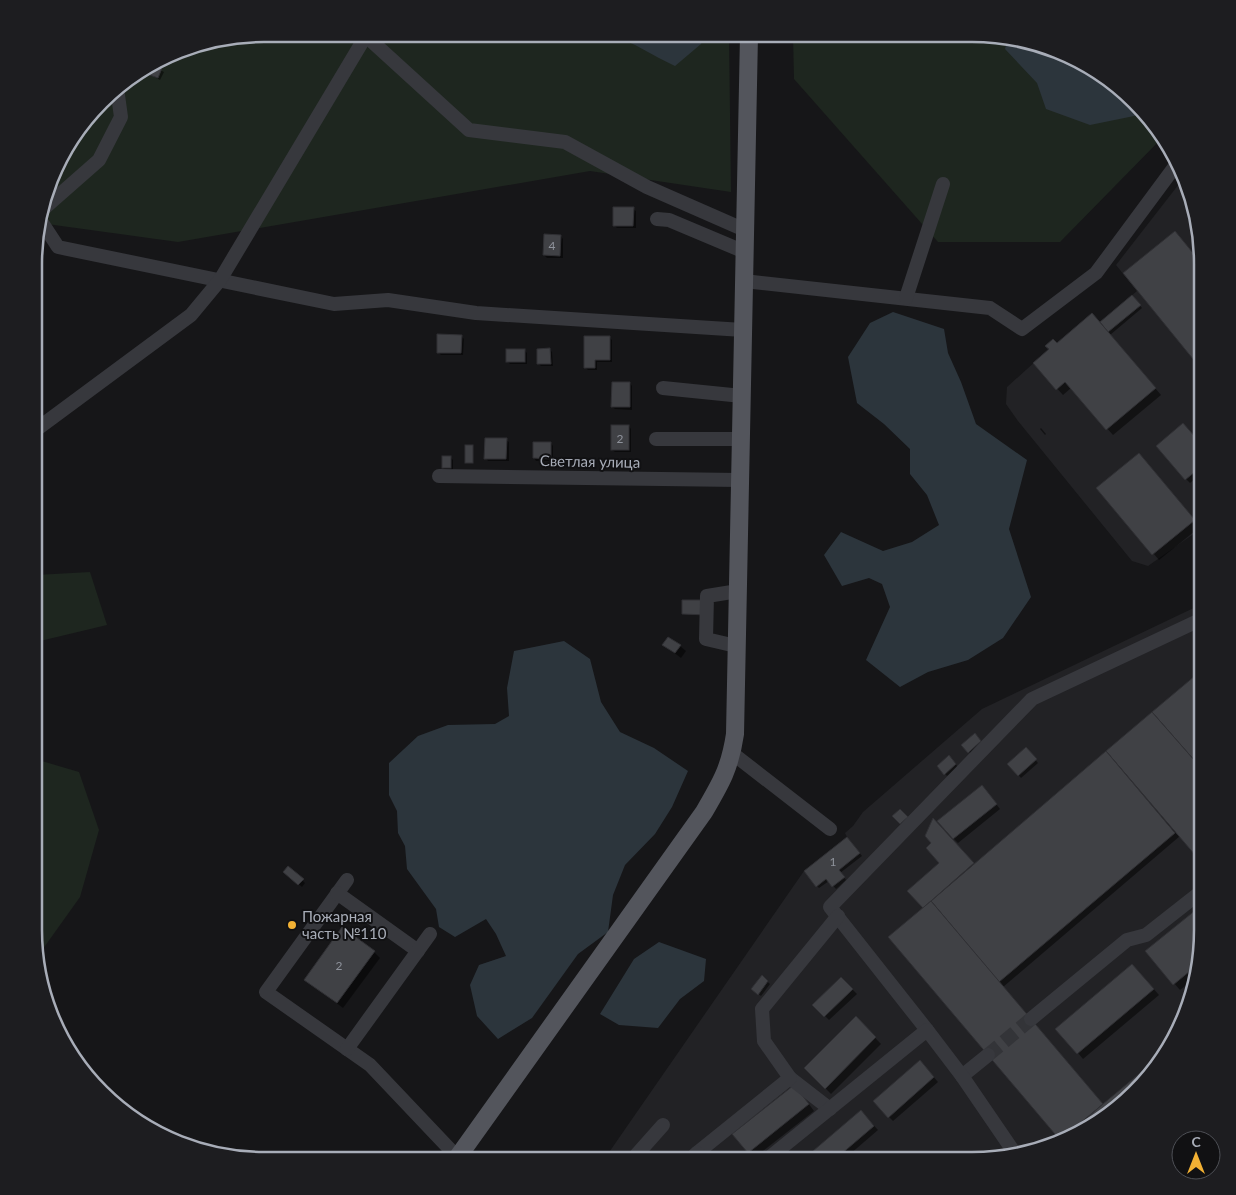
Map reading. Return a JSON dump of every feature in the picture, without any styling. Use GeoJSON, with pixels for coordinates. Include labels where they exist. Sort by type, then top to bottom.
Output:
{"type":"FeatureCollection","features":[{"type":"Feature","properties":{"kind":"main road"},"geometry":{"type":"LineString","coordinates":[[464,1152],[704,812],[725,776],[732,753],[735,734],[749,42]]}},
{"type":"Feature","properties":{"kind":"lane"},"geometry":{"type":"LineString","coordinates":[[42,425],[191,315],[220,280],[363,42]]}},
{"type":"Feature","properties":{"kind":"lane"},"geometry":{"type":"LineString","coordinates":[[375,42],[469,130],[565,142],[647,187],[745,230]]}},
{"type":"Feature","properties":{"kind":"lane"},"geometry":{"type":"LineString","coordinates":[[51,203],[99,160],[121,117],[119,97]]}},
{"type":"Feature","properties":{"kind":"lane"},"geometry":{"type":"LineString","coordinates":[[744,281],[990,308],[1022,329],[1096,273],[1173,170]]}},
{"type":"Feature","properties":{"kind":"lane"},"geometry":{"type":"LineString","coordinates":[[906,298],[943,184]]}},
{"type":"Feature","properties":{"kind":"lane"},"geometry":{"type":"LineString","coordinates":[[657,219],[669,220],[745,252]]}},
{"type":"Feature","properties":{"kind":"lane"},"geometry":{"type":"LineString","coordinates":[[46,228],[58,247],[334,304],[388,300],[476,314],[743,330]]}},
{"type":"Feature","properties":{"kind":"lane"},"geometry":{"type":"LineString","coordinates":[[663,388],[742,396]]}},
{"type":"Feature","properties":{"kind":"lane"},"geometry":{"type":"LineString","coordinates":[[656,439],[741,439]]}},
{"type":"Feature","properties":{"kind":"lane","name":"Светлая улица"},"geometry":{"type":"LineString","coordinates":[[440,476],[740,480]]}},
{"type":"Feature","properties":{"kind":"lane"},"geometry":{"type":"LineString","coordinates":[[736,646],[706,640],[707,596],[738,591]]}},
{"type":"Feature","properties":{"kind":"lane"},"geometry":{"type":"LineString","coordinates":[[1012,1149],[962,1076],[830,907],[1032,699],[1194,622]]}},
{"type":"Feature","properties":{"kind":"lane"},"geometry":{"type":"LineString","coordinates":[[732,753],[830,829]]}},
{"type":"Feature","properties":{"kind":"lane"},"geometry":{"type":"LineString","coordinates":[[347,880],[266,992],[370,1065],[451,1152]]}},
{"type":"Feature","properties":{"kind":"lane"},"geometry":{"type":"LineString","coordinates":[[338,893],[418,950]]}},
{"type":"Feature","properties":{"kind":"lane"},"geometry":{"type":"LineString","coordinates":[[1031,1019],[1127,940],[1146,935],[1194,897]]}},
{"type":"Feature","properties":{"kind":"lane"},"geometry":{"type":"LineString","coordinates":[[830,1109],[790,1078],[764,1041],[762,1009],[838,916]]}},
{"type":"Feature","properties":{"kind":"lane"},"geometry":{"type":"LineString","coordinates":[[347,1049],[430,934]]}},
{"type":"Feature","properties":{"kind":"lane"},"geometry":{"type":"LineString","coordinates":[[776,1152],[927,1030]]}},
{"type":"Feature","properties":{"kind":"lane"},"geometry":{"type":"LineString","coordinates":[[962,1076],[988,1055]]}},
{"type":"Feature","properties":{"kind":"lane"},"geometry":{"type":"LineString","coordinates":[[698,1152],[790,1078]]}},
{"type":"Feature","properties":{"kind":"lane"},"geometry":{"type":"LineString","coordinates":[[639,1152],[663,1125]]}},
{"type":"Feature","properties":{"kind":"shaded area"},"geometry":{"type":"Polygon","coordinates":[[[264,42],[729,42],[731,192],[590,171],[178,242],[47,224],[46,227],[54,193],[65,166],[88,129],[98,118],[129,88],[153,72],[180,59],[207,50],[236,44],[264,42]]]}},
{"type":"Feature","properties":{"kind":"shaded area"},"geometry":{"type":"Polygon","coordinates":[[[630,42],[702,42],[675,66],[630,42]]]}},
{"type":"Feature","properties":{"kind":"shaded area"},"geometry":{"type":"Polygon","coordinates":[[[793,42],[971,42],[1000,44],[1043,54],[1070,65],[1095,80],[1107,88],[1138,118],[1157,143],[1060,242],[938,242],[794,79],[793,42]]]}},
{"type":"Feature","properties":{"kind":"shaded area"},"geometry":{"type":"Polygon","coordinates":[[[1006,45],[1029,50],[1070,65],[1107,88],[1136,116],[1090,125],[1046,109],[1037,83],[1005,49],[1006,45]]]}},
{"type":"Feature","properties":{"kind":"shaded area"},"geometry":{"type":"Polygon","coordinates":[[[1179,184],[1192,236],[1194,264],[1194,534],[1148,566],[1132,561],[1006,404],[1007,387],[1048,350],[1045,346],[1053,339],[1057,343],[1092,313],[1100,322],[1137,291],[1116,265],[1179,184]]]}},
{"type":"Feature","properties":{"kind":"shaded area"},"geometry":{"type":"Polygon","coordinates":[[[893,312],[944,329],[948,353],[976,424],[1027,460],[1009,529],[1031,597],[1003,638],[968,660],[928,672],[900,687],[866,660],[890,607],[882,584],[869,578],[842,586],[824,555],[841,532],[883,551],[912,542],[939,525],[927,495],[910,474],[910,449],[884,424],[857,403],[848,357],[870,323],[893,312]]]}},
{"type":"Feature","properties":{"kind":"shaded area"},"geometry":{"type":"Polygon","coordinates":[[[90,572],[107,625],[42,641],[42,575],[90,572]]]}},
{"type":"Feature","properties":{"kind":"shaded area"},"geometry":{"type":"Polygon","coordinates":[[[1194,608],[1194,930],[1192,959],[1186,988],[1177,1015],[1164,1042],[1148,1066],[1107,1107],[1070,1130],[1043,1141],[1000,1151],[609,1152],[804,871],[847,837],[845,833],[853,826],[863,812],[982,709],[1194,608]]]}},
{"type":"Feature","properties":{"kind":"shaded area"},"geometry":{"type":"Polygon","coordinates":[[[564,641],[590,659],[601,702],[620,732],[654,748],[688,771],[672,807],[655,834],[625,865],[613,895],[608,932],[578,954],[532,1018],[498,1039],[477,1016],[470,985],[479,965],[506,956],[496,934],[486,919],[455,937],[439,927],[436,909],[407,869],[405,846],[398,833],[397,811],[389,795],[389,763],[418,736],[448,725],[495,724],[509,716],[507,688],[514,651],[564,641]]]}},
{"type":"Feature","properties":{"kind":"shaded area"},"geometry":{"type":"Polygon","coordinates":[[[42,761],[79,772],[99,830],[80,897],[43,948],[42,761]]]}},
{"type":"Feature","properties":{"kind":"shaded area"},"geometry":{"type":"Polygon","coordinates":[[[659,942],[706,959],[704,981],[680,999],[658,1028],[619,1025],[600,1014],[634,959],[659,942]]]}},
{"type":"Feature","properties":{"kind":"building"},"geometry":{"type":"Polygon","coordinates":[[[162,68],[158,78],[149,75],[162,68]]]}},
{"type":"Feature","properties":{"kind":"building"},"geometry":{"type":"Polygon","coordinates":[[[613,207],[634,207],[633,226],[613,226],[613,207]]]}},
{"type":"Feature","properties":{"kind":"building"},"geometry":{"type":"Polygon","coordinates":[[[1175,231],[1193,253],[1194,360],[1123,273],[1175,231]]]}},
{"type":"Feature","properties":{"kind":"building"},"geometry":{"type":"Polygon","coordinates":[[[544,234],[561,235],[560,256],[543,255],[544,234]]]}},
{"type":"Feature","properties":{"kind":"building"},"geometry":{"type":"Polygon","coordinates":[[[1132,295],[1141,305],[1108,332],[1100,322],[1132,295]]]}},
{"type":"Feature","properties":{"kind":"building"},"geometry":{"type":"Polygon","coordinates":[[[1092,313],[1156,388],[1106,430],[1065,382],[1056,390],[1033,363],[1049,349],[1045,346],[1053,339],[1057,343],[1092,313]]]}},
{"type":"Feature","properties":{"kind":"building"},"geometry":{"type":"Polygon","coordinates":[[[437,334],[462,335],[461,353],[437,353],[437,334]]]}},
{"type":"Feature","properties":{"kind":"building"},"geometry":{"type":"Polygon","coordinates":[[[584,336],[610,336],[610,360],[595,360],[595,368],[584,368],[584,336]]]}},
{"type":"Feature","properties":{"kind":"building"},"geometry":{"type":"Polygon","coordinates":[[[550,348],[551,364],[537,364],[537,349],[550,348]]]}},
{"type":"Feature","properties":{"kind":"building"},"geometry":{"type":"Polygon","coordinates":[[[506,349],[525,349],[525,362],[506,362],[506,349]]]}},
{"type":"Feature","properties":{"kind":"building"},"geometry":{"type":"Polygon","coordinates":[[[612,382],[630,382],[630,407],[611,407],[612,382]]]}},
{"type":"Feature","properties":{"kind":"building"},"geometry":{"type":"Polygon","coordinates":[[[1183,423],[1194,436],[1194,473],[1185,480],[1156,446],[1183,423]]]}},
{"type":"Feature","properties":{"kind":"building"},"geometry":{"type":"Polygon","coordinates":[[[611,425],[629,425],[629,450],[611,450],[611,425]]]}},
{"type":"Feature","properties":{"kind":"building"},"geometry":{"type":"Polygon","coordinates":[[[485,438],[507,438],[506,459],[484,459],[485,438]]]}},
{"type":"Feature","properties":{"kind":"building"},"geometry":{"type":"Polygon","coordinates":[[[533,442],[551,442],[551,459],[533,458],[533,442]]]}},
{"type":"Feature","properties":{"kind":"building"},"geometry":{"type":"Polygon","coordinates":[[[465,445],[473,445],[473,463],[465,463],[465,445]]]}},
{"type":"Feature","properties":{"kind":"building"},"geometry":{"type":"Polygon","coordinates":[[[1139,453],[1194,521],[1152,555],[1096,488],[1139,453]]]}},
{"type":"Feature","properties":{"kind":"building"},"geometry":{"type":"Polygon","coordinates":[[[442,456],[451,456],[451,468],[442,468],[442,456]]]}},
{"type":"Feature","properties":{"kind":"building"},"geometry":{"type":"Polygon","coordinates":[[[682,600],[708,600],[708,615],[682,614],[682,600]]]}},
{"type":"Feature","properties":{"kind":"building"},"geometry":{"type":"Polygon","coordinates":[[[668,637],[681,645],[675,653],[662,645],[668,637]]]}},
{"type":"Feature","properties":{"kind":"building"},"geometry":{"type":"Polygon","coordinates":[[[1194,677],[1194,760],[1152,712],[1194,677]]]}},
{"type":"Feature","properties":{"kind":"building"},"geometry":{"type":"Polygon","coordinates":[[[1152,712],[1194,760],[1194,854],[1106,751],[1152,712]]]}},
{"type":"Feature","properties":{"kind":"building"},"geometry":{"type":"Polygon","coordinates":[[[975,733],[981,741],[968,753],[961,745],[975,733]]]}},
{"type":"Feature","properties":{"kind":"building"},"geometry":{"type":"Polygon","coordinates":[[[1026,747],[1037,759],[1018,776],[1007,764],[1026,747]]]}},
{"type":"Feature","properties":{"kind":"building"},"geometry":{"type":"Polygon","coordinates":[[[1106,751],[1175,833],[999,982],[931,901],[1106,751]]]}},
{"type":"Feature","properties":{"kind":"building"},"geometry":{"type":"Polygon","coordinates":[[[949,755],[956,764],[944,775],[937,766],[949,755]]]}},
{"type":"Feature","properties":{"kind":"building"},"geometry":{"type":"Polygon","coordinates":[[[982,785],[997,804],[953,839],[937,821],[982,785]]]}},
{"type":"Feature","properties":{"kind":"building"},"geometry":{"type":"Polygon","coordinates":[[[900,809],[908,817],[900,824],[892,816],[900,809]]]}},
{"type":"Feature","properties":{"kind":"building"},"geometry":{"type":"Polygon","coordinates":[[[933,818],[974,863],[923,908],[907,891],[939,863],[926,848],[931,843],[925,836],[933,818]]]}},
{"type":"Feature","properties":{"kind":"building"},"geometry":{"type":"Polygon","coordinates":[[[847,837],[860,853],[839,870],[845,877],[832,887],[826,879],[816,887],[804,871],[847,837]]]}},
{"type":"Feature","properties":{"kind":"building"},"geometry":{"type":"Polygon","coordinates":[[[288,866],[304,879],[298,885],[283,872],[288,866]]]}},
{"type":"Feature","properties":{"kind":"building"},"geometry":{"type":"Polygon","coordinates":[[[931,901],[1103,1104],[1076,1126],[1056,1136],[888,937],[931,901]]]}},
{"type":"Feature","properties":{"kind":"building"},"geometry":{"type":"Polygon","coordinates":[[[1194,911],[1192,959],[1190,971],[1173,985],[1145,951],[1194,911]]]}},
{"type":"Feature","properties":{"kind":"building"},"geometry":{"type":"Polygon","coordinates":[[[342,927],[375,951],[337,1003],[304,980],[342,927]]]}},
{"type":"Feature","properties":{"kind":"building"},"geometry":{"type":"Polygon","coordinates":[[[1132,964],[1154,989],[1077,1054],[1055,1029],[1132,964]]]}},
{"type":"Feature","properties":{"kind":"building"},"geometry":{"type":"Polygon","coordinates":[[[762,975],[768,981],[758,995],[751,989],[762,975]]]}},
{"type":"Feature","properties":{"kind":"building"},"geometry":{"type":"Polygon","coordinates":[[[841,977],[853,989],[824,1017],[812,1005],[841,977]]]}},
{"type":"Feature","properties":{"kind":"building"},"geometry":{"type":"Polygon","coordinates":[[[856,1016],[876,1037],[825,1089],[804,1068],[856,1016]]]}},
{"type":"Feature","properties":{"kind":"building"},"geometry":{"type":"Polygon","coordinates":[[[920,1060],[934,1077],[888,1118],[873,1101],[920,1060]]]}},
{"type":"Feature","properties":{"kind":"building"},"geometry":{"type":"Polygon","coordinates":[[[1146,1068],[1107,1107],[1079,1125],[1146,1068]]]}},
{"type":"Feature","properties":{"kind":"building"},"geometry":{"type":"Polygon","coordinates":[[[794,1085],[809,1104],[749,1152],[747,1152],[732,1134],[794,1085]]]}},
{"type":"Feature","properties":{"kind":"building"},"geometry":{"type":"Polygon","coordinates":[[[861,1110],[874,1126],[844,1152],[813,1151],[861,1110]]]}},
{"type":"Feature","properties":{"kind":"tunnel"},"geometry":{"type":"LineString","coordinates":[[988,1055],[1031,1019]]}},
{"type":"Feature","properties":{"kind":"place","name":"Пожарная часть №110"},"geometry":{"type":"Point","coordinates":[292,925]}}]}
